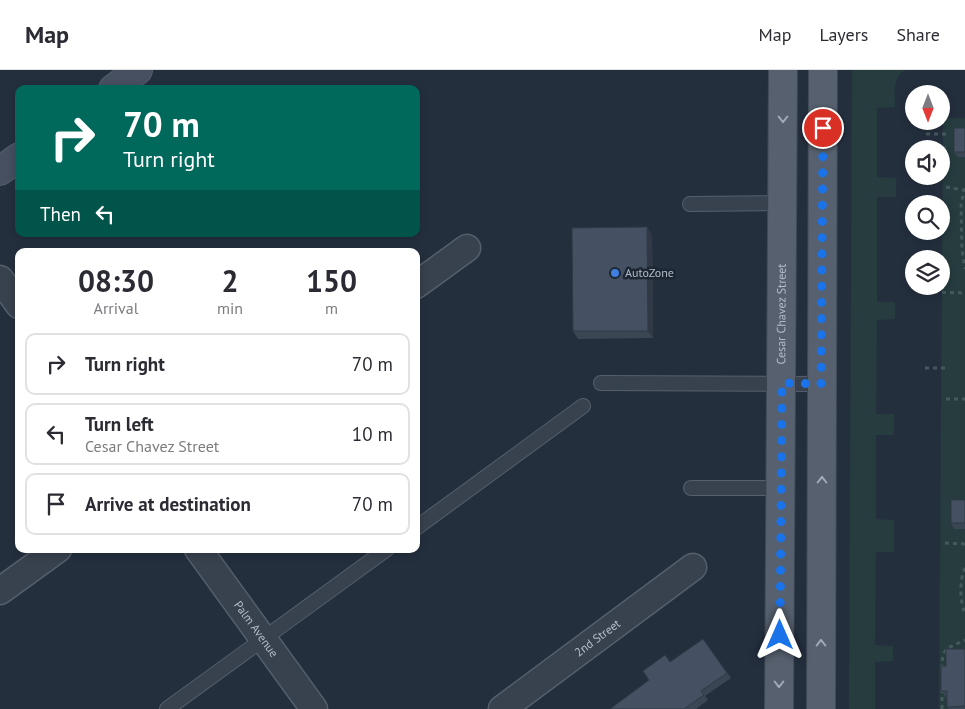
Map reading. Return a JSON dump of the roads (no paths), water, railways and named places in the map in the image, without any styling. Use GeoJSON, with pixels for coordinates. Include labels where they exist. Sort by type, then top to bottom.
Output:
{"type":"FeatureCollection","features":[{"type":"Feature","properties":{"kind":"main road","name":"Cesar Chavez Street"},"geometry":{"type":"LineString","coordinates":[[779,709],[783,70]]}},
{"type":"Feature","properties":{"kind":"main road"},"geometry":{"type":"LineString","coordinates":[[821,709],[823,70]]}},
{"type":"Feature","properties":{"kind":"street"},"geometry":{"type":"LineString","coordinates":[[118,85],[138,70]]}},
{"type":"Feature","properties":{"kind":"street"},"geometry":{"type":"LineString","coordinates":[[0,171],[15,160]]}},
{"type":"Feature","properties":{"kind":"street"},"geometry":{"type":"LineString","coordinates":[[420,282],[467,248]]}},
{"type":"Feature","properties":{"kind":"street"},"geometry":{"type":"LineString","coordinates":[[0,279],[15,300]]}},
{"type":"Feature","properties":{"kind":"street"},"geometry":{"type":"LineString","coordinates":[[0,591],[52,553]]}},
{"type":"Feature","properties":{"kind":"street","name":"Palm Avenue"},"geometry":{"type":"LineString","coordinates":[[201,553],[314,709]]}},
{"type":"Feature","properties":{"kind":"street","name":"2nd Street"},"geometry":{"type":"LineString","coordinates":[[502,709],[693,567]]}},
{"type":"Feature","properties":{"kind":"lane"},"geometry":{"type":"LineString","coordinates":[[690,204],[783,203]]}},
{"type":"Feature","properties":{"kind":"lane"},"geometry":{"type":"LineString","coordinates":[[601,383],[821,384]]}},
{"type":"Feature","properties":{"kind":"lane"},"geometry":{"type":"LineString","coordinates":[[420,525],[583,406]]}},
{"type":"Feature","properties":{"kind":"lane"},"geometry":{"type":"LineString","coordinates":[[691,488],[780,488]]}},
{"type":"Feature","properties":{"kind":"lane"},"geometry":{"type":"LineString","coordinates":[[167,709],[381,553]]}},
{"type":"Feature","properties":{"kind":"place","name":"AutoZone"},"geometry":{"type":"Point","coordinates":[615,273]}}]}
